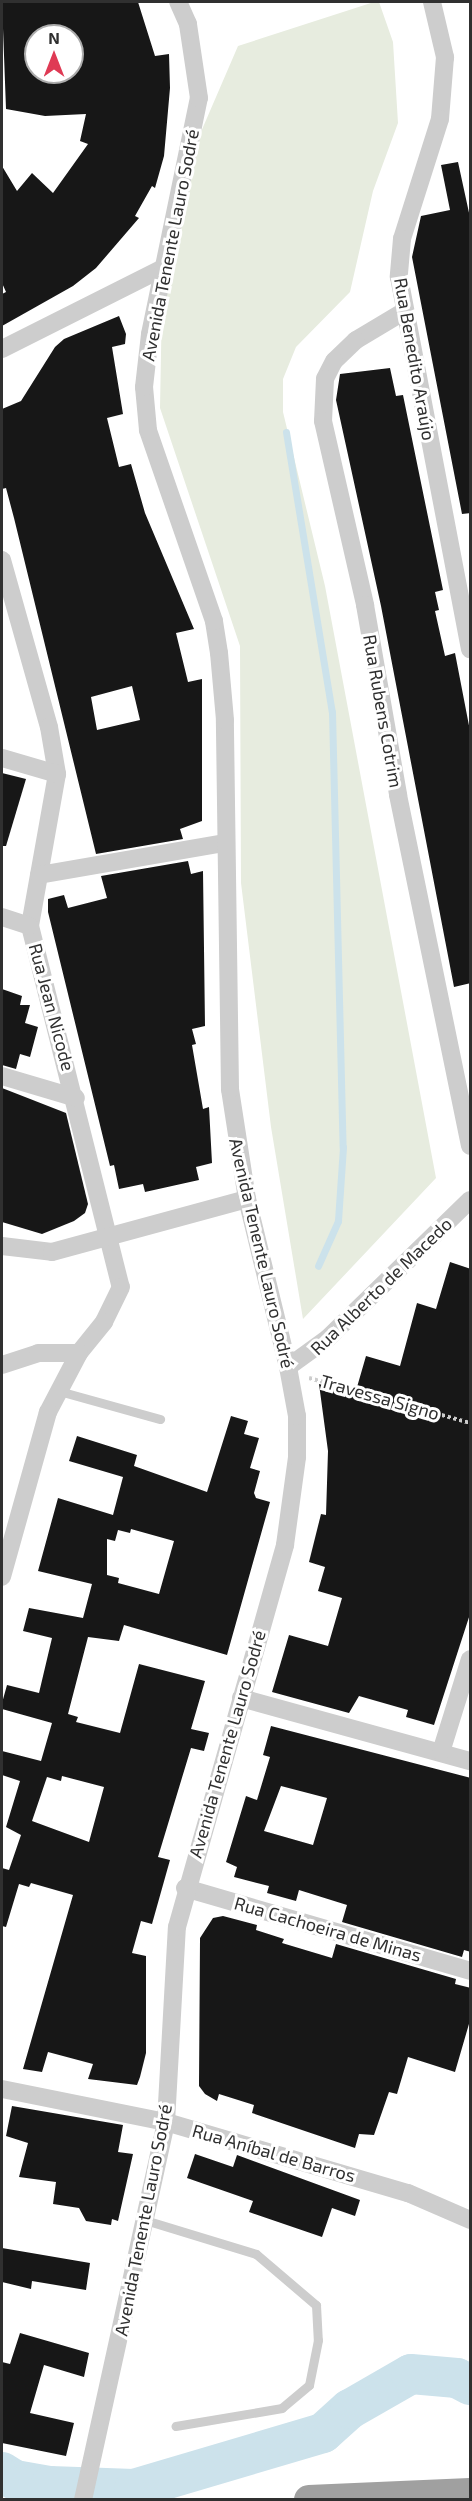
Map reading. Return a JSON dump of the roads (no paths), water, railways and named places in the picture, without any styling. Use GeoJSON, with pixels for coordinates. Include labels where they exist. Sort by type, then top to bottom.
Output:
{"type":"FeatureCollection","features":[{"type":"Feature","properties":{"kind":"highway"},"geometry":{"type":"LineString","coordinates":[[309,2499],[471,2493]]}},
{"type":"Feature","properties":{"kind":"street","name":"Avenida Tenente Lauro Sodré"},"geometry":{"type":"LineString","coordinates":[[83,2499],[94,2458],[166,2122],[172,1972],[185,1888],[241,1698],[295,1494],[297,1416],[289,1370],[246,1199],[230,1089],[224,843],[225,720],[214,621],[148,430],[144,387],[147,355],[199,98],[188,24],[178,2]]}},
{"type":"Feature","properties":{"kind":"street","name":"Rua Benedito Araújo"},"geometry":{"type":"LineString","coordinates":[[432,2],[442,40],[444,81],[435,139],[399,254],[403,312],[471,649]]}},
{"type":"Feature","properties":{"kind":"street"},"geometry":{"type":"LineString","coordinates":[[2,349],[165,267]]}},
{"type":"Feature","properties":{"kind":"street","name":"Rua Rubens Cotrim"},"geometry":{"type":"LineString","coordinates":[[403,312],[356,340],[334,361],[325,379],[323,421],[365,605],[398,795],[471,1146]]}},
{"type":"Feature","properties":{"kind":"street","name":"Rua Jean Nicode"},"geometry":{"type":"LineString","coordinates":[[2,560],[7,599],[49,727],[57,774],[30,926],[76,1098],[111,1237],[121,1287],[104,1322],[79,1353],[48,1413],[2,1577]]}},
{"type":"Feature","properties":{"kind":"street"},"geometry":{"type":"LineString","coordinates":[[2,758],[57,774]]}},
{"type":"Feature","properties":{"kind":"street"},"geometry":{"type":"LineString","coordinates":[[39,875],[224,843]]}},
{"type":"Feature","properties":{"kind":"street"},"geometry":{"type":"LineString","coordinates":[[2,917],[30,926]]}},
{"type":"Feature","properties":{"kind":"street"},"geometry":{"type":"LineString","coordinates":[[2,1076],[76,1098]]}},
{"type":"Feature","properties":{"kind":"street"},"geometry":{"type":"LineString","coordinates":[[2,1246],[52,1252],[246,1199]]}},
{"type":"Feature","properties":{"kind":"street","name":"Rua Alberto de Macedo"},"geometry":{"type":"LineString","coordinates":[[289,1370],[328,1338],[471,1200]]}},
{"type":"Feature","properties":{"kind":"street"},"geometry":{"type":"LineString","coordinates":[[2,1365],[52,1351],[79,1353]]}},
{"type":"Feature","properties":{"kind":"street"},"geometry":{"type":"LineString","coordinates":[[441,1752],[471,1659]]}},
{"type":"Feature","properties":{"kind":"street"},"geometry":{"type":"LineString","coordinates":[[241,1698],[471,1761]]}},
{"type":"Feature","properties":{"kind":"street","name":"Rua Cachoeira de Minas"},"geometry":{"type":"LineString","coordinates":[[185,1888],[471,1971]]}},
{"type":"Feature","properties":{"kind":"street","name":"Rua Aníbal de Barros"},"geometry":{"type":"LineString","coordinates":[[2,2089],[166,2122],[408,2193],[471,2220]]}},
{"type":"Feature","properties":{"kind":"lane"},"geometry":{"type":"LineString","coordinates":[[59,1391],[159,1419]]}},
{"type":"Feature","properties":{"kind":"lane"},"geometry":{"type":"LineString","coordinates":[[145,2220],[256,2254],[316,2305],[318,2340],[309,2385],[282,2408],[176,2426]]}},
{"type":"Feature","properties":{"kind":"waterway"},"geometry":{"type":"LineString","coordinates":[[286,432],[332,712],[343,1147],[338,1221],[318,1266]]}},
{"type":"Feature","properties":{"kind":"waterway"},"geometry":{"type":"LineString","coordinates":[[2,2472],[15,2480],[50,2486],[134,2489],[323,2433],[350,2409],[411,2374],[457,2378],[470,2385]]}}]}
